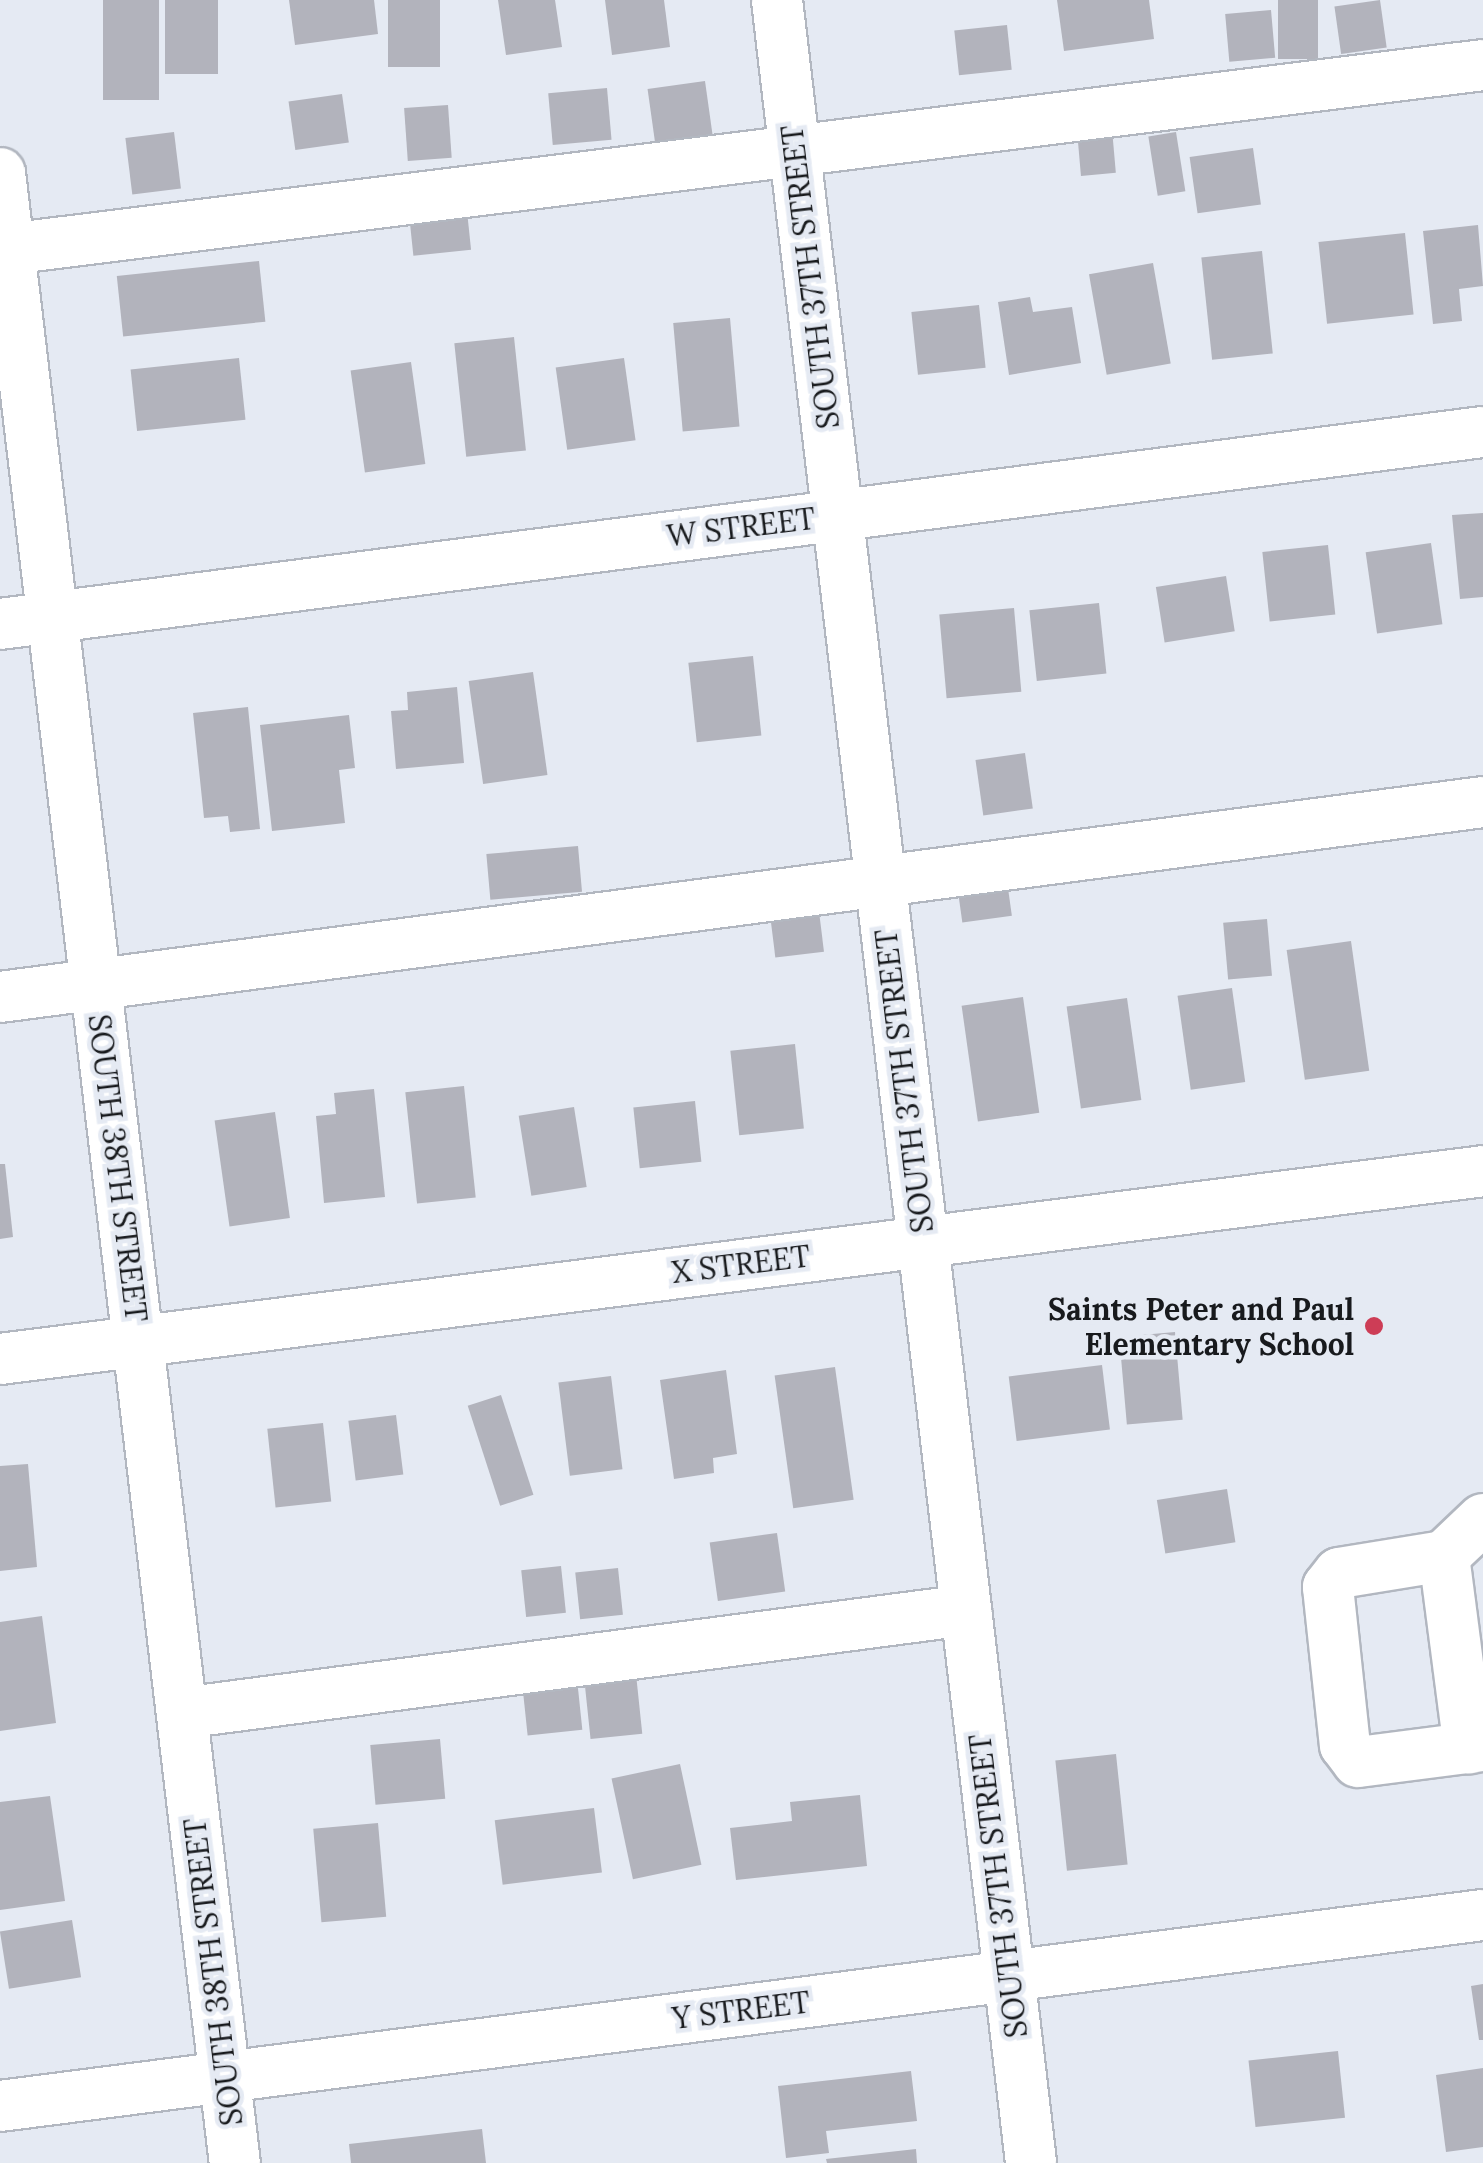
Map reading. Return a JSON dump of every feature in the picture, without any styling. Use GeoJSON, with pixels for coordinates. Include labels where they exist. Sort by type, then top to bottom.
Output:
{"type":"FeatureCollection","features":[{"type":"Feature","properties":{"kind":"street","name":"SOUTH 37TH STREET"},"geometry":{"type":"LineString","coordinates":[[777,0],[1030,2163]]}},
{"type":"Feature","properties":{"kind":"street"},"geometry":{"type":"LineString","coordinates":[[4,250],[1483,65]]}},
{"type":"Feature","properties":{"kind":"street","name":"SOUTH 38TH STREET"},"geometry":{"type":"LineString","coordinates":[[0,173],[4,250],[140,1342],[235,2163]]}},
{"type":"Feature","properties":{"kind":"street","name":"W STREET"},"geometry":{"type":"LineString","coordinates":[[0,624],[1483,432]]}},
{"type":"Feature","properties":{"kind":"street"},"geometry":{"type":"LineString","coordinates":[[0,996],[881,877],[1483,802]]}},
{"type":"Feature","properties":{"kind":"street","name":"X STREET"},"geometry":{"type":"LineString","coordinates":[[0,1359],[1483,1171]]}},
{"type":"Feature","properties":{"kind":"street"},"geometry":{"type":"LineString","coordinates":[[1469,1533],[1476,1747],[1358,1762],[1345,1744],[1328,1587],[1338,1573],[1469,1533]]}},
{"type":"Feature","properties":{"kind":"street"},"geometry":{"type":"LineString","coordinates":[[182,1713],[966,1610]]}},
{"type":"Feature","properties":{"kind":"street","name":"Y STREET"},"geometry":{"type":"LineString","coordinates":[[0,2106],[1483,1915]]}},
{"type":"Feature","properties":{"kind":"building"},"geometry":{"type":"Polygon","coordinates":[[[103,0],[159,0],[159,100],[103,100],[103,0]]]}},
{"type":"Feature","properties":{"kind":"building"},"geometry":{"type":"Polygon","coordinates":[[[165,0],[218,0],[218,74],[165,74],[165,0]]]}},
{"type":"Feature","properties":{"kind":"building"},"geometry":{"type":"Polygon","coordinates":[[[289,0],[374,0],[378,34],[295,45],[289,0]]]}},
{"type":"Feature","properties":{"kind":"building"},"geometry":{"type":"Polygon","coordinates":[[[388,0],[440,0],[440,67],[388,67],[388,0]]]}},
{"type":"Feature","properties":{"kind":"building"},"geometry":{"type":"Polygon","coordinates":[[[498,0],[555,0],[562,47],[506,55],[498,0]]]}},
{"type":"Feature","properties":{"kind":"building"},"geometry":{"type":"Polygon","coordinates":[[[605,0],[664,0],[670,47],[612,55],[605,0]]]}},
{"type":"Feature","properties":{"kind":"building"},"geometry":{"type":"Polygon","coordinates":[[[1057,0],[1149,0],[1154,39],[1064,51],[1057,0]]]}},
{"type":"Feature","properties":{"kind":"building"},"geometry":{"type":"Polygon","coordinates":[[[1278,0],[1318,0],[1318,59],[1278,59],[1278,0]]]}},
{"type":"Feature","properties":{"kind":"building"},"geometry":{"type":"Polygon","coordinates":[[[1380,0],[1387,48],[1341,54],[1334,6],[1380,0]]]}},
{"type":"Feature","properties":{"kind":"building"},"geometry":{"type":"Polygon","coordinates":[[[1271,10],[1275,58],[1229,62],[1225,14],[1271,10]]]}},
{"type":"Feature","properties":{"kind":"building"},"geometry":{"type":"Polygon","coordinates":[[[1007,25],[1012,70],[959,75],[954,31],[1007,25]]]}},
{"type":"Feature","properties":{"kind":"building"},"geometry":{"type":"Polygon","coordinates":[[[705,81],[714,143],[656,151],[648,89],[705,81]]]}},
{"type":"Feature","properties":{"kind":"building"},"geometry":{"type":"Polygon","coordinates":[[[607,88],[612,140],[553,145],[548,93],[607,88]]]}},
{"type":"Feature","properties":{"kind":"building"},"geometry":{"type":"Polygon","coordinates":[[[342,94],[349,143],[295,150],[289,102],[342,94]]]}},
{"type":"Feature","properties":{"kind":"building"},"geometry":{"type":"Polygon","coordinates":[[[448,105],[452,158],[408,161],[404,108],[448,105]]]}},
{"type":"Feature","properties":{"kind":"building"},"geometry":{"type":"Polygon","coordinates":[[[1112,129],[1116,173],[1081,176],[1077,132],[1112,129]]]}},
{"type":"Feature","properties":{"kind":"building"},"geometry":{"type":"Polygon","coordinates":[[[174,132],[181,189],[132,195],[125,138],[174,132]]]}},
{"type":"Feature","properties":{"kind":"building"},"geometry":{"type":"Polygon","coordinates":[[[1176,132],[1185,191],[1158,196],[1148,136],[1176,132]]]}},
{"type":"Feature","properties":{"kind":"building"},"geometry":{"type":"Polygon","coordinates":[[[1253,148],[1261,204],[1198,213],[1190,157],[1253,148]]]}},
{"type":"Feature","properties":{"kind":"building"},"geometry":{"type":"Polygon","coordinates":[[[467,211],[471,250],[413,256],[409,217],[467,211]]]}},
{"type":"Feature","properties":{"kind":"building"},"geometry":{"type":"Polygon","coordinates":[[[1478,225],[1483,286],[1459,289],[1462,321],[1433,324],[1423,231],[1478,225]]]}},
{"type":"Feature","properties":{"kind":"building"},"geometry":{"type":"Polygon","coordinates":[[[1405,233],[1414,315],[1327,324],[1318,242],[1405,233]]]}},
{"type":"Feature","properties":{"kind":"building"},"geometry":{"type":"Polygon","coordinates":[[[1262,251],[1273,353],[1212,360],[1201,257],[1262,251]]]}},
{"type":"Feature","properties":{"kind":"building"},"geometry":{"type":"Polygon","coordinates":[[[259,261],[265,322],[123,337],[117,276],[259,261]]]}},
{"type":"Feature","properties":{"kind":"building"},"geometry":{"type":"Polygon","coordinates":[[[1153,263],[1171,363],[1107,375],[1089,274],[1153,263]]]}},
{"type":"Feature","properties":{"kind":"building"},"geometry":{"type":"Polygon","coordinates":[[[1030,297],[1033,312],[1072,307],[1081,363],[1009,375],[998,302],[1030,297]]]}},
{"type":"Feature","properties":{"kind":"building"},"geometry":{"type":"Polygon","coordinates":[[[979,305],[986,368],[918,375],[911,312],[979,305]]]}},
{"type":"Feature","properties":{"kind":"building"},"geometry":{"type":"Polygon","coordinates":[[[730,318],[739,427],[683,432],[673,323],[730,318]]]}},
{"type":"Feature","properties":{"kind":"building"},"geometry":{"type":"Polygon","coordinates":[[[514,337],[526,450],[466,457],[454,343],[514,337]]]}},
{"type":"Feature","properties":{"kind":"building"},"geometry":{"type":"Polygon","coordinates":[[[239,358],[245,420],[137,431],[131,369],[239,358]]]}},
{"type":"Feature","properties":{"kind":"building"},"geometry":{"type":"Polygon","coordinates":[[[624,358],[636,440],[567,450],[556,368],[624,358]]]}},
{"type":"Feature","properties":{"kind":"building"},"geometry":{"type":"Polygon","coordinates":[[[411,362],[425,464],[365,472],[351,370],[411,362]]]}},
{"type":"Feature","properties":{"kind":"building"},"geometry":{"type":"Polygon","coordinates":[[[1483,513],[1483,597],[1460,599],[1452,515],[1483,513]]]}},
{"type":"Feature","properties":{"kind":"building"},"geometry":{"type":"Polygon","coordinates":[[[1431,543],[1442,624],[1377,633],[1366,552],[1431,543]]]}},
{"type":"Feature","properties":{"kind":"building"},"geometry":{"type":"Polygon","coordinates":[[[1328,545],[1335,615],[1270,622],[1262,552],[1328,545]]]}},
{"type":"Feature","properties":{"kind":"building"},"geometry":{"type":"Polygon","coordinates":[[[1226,576],[1235,631],[1165,642],[1156,587],[1226,576]]]}},
{"type":"Feature","properties":{"kind":"building"},"geometry":{"type":"Polygon","coordinates":[[[1099,603],[1106,674],[1037,681],[1029,610],[1099,603]]]}},
{"type":"Feature","properties":{"kind":"building"},"geometry":{"type":"Polygon","coordinates":[[[1014,608],[1021,692],[947,698],[939,615],[1014,608]]]}},
{"type":"Feature","properties":{"kind":"building"},"geometry":{"type":"Polygon","coordinates":[[[753,656],[761,736],[697,742],[688,663],[753,656]]]}},
{"type":"Feature","properties":{"kind":"building"},"geometry":{"type":"Polygon","coordinates":[[[533,672],[547,775],[483,784],[469,681],[533,672]]]}},
{"type":"Feature","properties":{"kind":"building"},"geometry":{"type":"Polygon","coordinates":[[[457,687],[464,763],[396,769],[391,711],[408,710],[407,692],[457,687]]]}},
{"type":"Feature","properties":{"kind":"building"},"geometry":{"type":"Polygon","coordinates":[[[248,707],[260,829],[230,832],[228,816],[204,818],[193,713],[248,707]]]}},
{"type":"Feature","properties":{"kind":"building"},"geometry":{"type":"Polygon","coordinates":[[[349,715],[355,768],[339,770],[345,823],[272,831],[260,725],[349,715]]]}},
{"type":"Feature","properties":{"kind":"building"},"geometry":{"type":"Polygon","coordinates":[[[1025,753],[1033,808],[983,815],[975,760],[1025,753]]]}},
{"type":"Feature","properties":{"kind":"building"},"geometry":{"type":"Polygon","coordinates":[[[578,846],[582,892],[490,900],[486,854],[578,846]]]}},
{"type":"Feature","properties":{"kind":"building"},"geometry":{"type":"Polygon","coordinates":[[[1007,881],[1012,916],[962,923],[957,888],[1007,881]]]}},
{"type":"Feature","properties":{"kind":"building"},"geometry":{"type":"Polygon","coordinates":[[[818,903],[824,952],[775,958],[769,909],[818,903]]]}},
{"type":"Feature","properties":{"kind":"building"},"geometry":{"type":"Polygon","coordinates":[[[1267,919],[1272,976],[1228,980],[1223,923],[1267,919]]]}},
{"type":"Feature","properties":{"kind":"building"},"geometry":{"type":"Polygon","coordinates":[[[1351,941],[1369,1071],[1305,1080],[1287,950],[1351,941]]]}},
{"type":"Feature","properties":{"kind":"building"},"geometry":{"type":"Polygon","coordinates":[[[1232,988],[1245,1082],[1191,1090],[1178,996],[1232,988]]]}},
{"type":"Feature","properties":{"kind":"building"},"geometry":{"type":"Polygon","coordinates":[[[1023,997],[1039,1113],[978,1121],[962,1006],[1023,997]]]}},
{"type":"Feature","properties":{"kind":"building"},"geometry":{"type":"Polygon","coordinates":[[[1127,998],[1141,1100],[1081,1108],[1067,1006],[1127,998]]]}},
{"type":"Feature","properties":{"kind":"building"},"geometry":{"type":"Polygon","coordinates":[[[795,1044],[804,1129],[739,1135],[730,1051],[795,1044]]]}},
{"type":"Feature","properties":{"kind":"building"},"geometry":{"type":"Polygon","coordinates":[[[464,1086],[476,1197],[417,1204],[405,1092],[464,1086]]]}},
{"type":"Feature","properties":{"kind":"building"},"geometry":{"type":"Polygon","coordinates":[[[374,1089],[385,1197],[324,1203],[316,1116],[336,1114],[334,1093],[374,1089]]]}},
{"type":"Feature","properties":{"kind":"building"},"geometry":{"type":"Polygon","coordinates":[[[695,1101],[701,1162],[640,1168],[633,1107],[695,1101]]]}},
{"type":"Feature","properties":{"kind":"building"},"geometry":{"type":"Polygon","coordinates":[[[574,1107],[587,1187],[531,1196],[519,1116],[574,1107]]]}},
{"type":"Feature","properties":{"kind":"building"},"geometry":{"type":"Polygon","coordinates":[[[275,1112],[290,1218],[229,1226],[215,1120],[275,1112]]]}},
{"type":"Feature","properties":{"kind":"building"},"geometry":{"type":"Polygon","coordinates":[[[0,1164],[5,1164],[13,1237],[0,1239],[0,1164]]]}},
{"type":"Feature","properties":{"kind":"building"},"geometry":{"type":"Polygon","coordinates":[[[1175,1332],[1183,1420],[1127,1425],[1119,1337],[1175,1332]]]}},
{"type":"Feature","properties":{"kind":"building"},"geometry":{"type":"Polygon","coordinates":[[[1102,1365],[1110,1430],[1017,1441],[1009,1376],[1102,1365]]]}},
{"type":"Feature","properties":{"kind":"building"},"geometry":{"type":"Polygon","coordinates":[[[835,1367],[854,1500],[793,1508],[775,1375],[835,1367]]]}},
{"type":"Feature","properties":{"kind":"building"},"geometry":{"type":"Polygon","coordinates":[[[726,1370],[737,1454],[713,1458],[714,1473],[674,1479],[660,1380],[726,1370]]]}},
{"type":"Feature","properties":{"kind":"building"},"geometry":{"type":"Polygon","coordinates":[[[611,1376],[622,1469],[570,1476],[558,1382],[611,1376]]]}},
{"type":"Feature","properties":{"kind":"building"},"geometry":{"type":"Polygon","coordinates":[[[501,1395],[533,1495],[500,1506],[468,1406],[501,1395]]]}},
{"type":"Feature","properties":{"kind":"building"},"geometry":{"type":"Polygon","coordinates":[[[396,1415],[403,1475],[356,1480],[348,1421],[396,1415]]]}},
{"type":"Feature","properties":{"kind":"building"},"geometry":{"type":"Polygon","coordinates":[[[323,1423],[331,1502],[276,1507],[267,1429],[323,1423]]]}},
{"type":"Feature","properties":{"kind":"building"},"geometry":{"type":"Polygon","coordinates":[[[28,1464],[37,1567],[0,1571],[0,1466],[28,1464]]]}},
{"type":"Feature","properties":{"kind":"building"},"geometry":{"type":"Polygon","coordinates":[[[1227,1489],[1235,1542],[1165,1553],[1157,1500],[1227,1489]]]}},
{"type":"Feature","properties":{"kind":"building"},"geometry":{"type":"Polygon","coordinates":[[[777,1533],[785,1591],[718,1601],[710,1542],[777,1533]]]}},
{"type":"Feature","properties":{"kind":"building"},"geometry":{"type":"Polygon","coordinates":[[[561,1566],[566,1613],[526,1617],[521,1570],[561,1566]]]}},
{"type":"Feature","properties":{"kind":"building"},"geometry":{"type":"Polygon","coordinates":[[[618,1568],[623,1615],[580,1619],[575,1572],[618,1568]]]}},
{"type":"Feature","properties":{"kind":"building"},"geometry":{"type":"Polygon","coordinates":[[[42,1616],[56,1723],[0,1731],[0,1622],[42,1616]]]}},
{"type":"Feature","properties":{"kind":"building"},"geometry":{"type":"Polygon","coordinates":[[[636,1674],[642,1734],[591,1739],[584,1679],[636,1674]]]}},
{"type":"Feature","properties":{"kind":"building"},"geometry":{"type":"Polygon","coordinates":[[[577,1679],[582,1730],[528,1735],[522,1685],[577,1679]]]}},
{"type":"Feature","properties":{"kind":"building"},"geometry":{"type":"Polygon","coordinates":[[[440,1739],[445,1799],[375,1805],[370,1745],[440,1739]]]}},
{"type":"Feature","properties":{"kind":"building"},"geometry":{"type":"Polygon","coordinates":[[[1116,1754],[1128,1864],[1067,1871],[1055,1760],[1116,1754]]]}},
{"type":"Feature","properties":{"kind":"building"},"geometry":{"type":"Polygon","coordinates":[[[680,1764],[701,1865],[633,1879],[612,1779],[680,1764]]]}},
{"type":"Feature","properties":{"kind":"building"},"geometry":{"type":"Polygon","coordinates":[[[860,1795],[867,1866],[736,1880],[730,1828],[792,1821],[790,1802],[860,1795]]]}},
{"type":"Feature","properties":{"kind":"building"},"geometry":{"type":"Polygon","coordinates":[[[50,1796],[65,1901],[0,1910],[0,1802],[50,1796]]]}},
{"type":"Feature","properties":{"kind":"building"},"geometry":{"type":"Polygon","coordinates":[[[594,1808],[602,1873],[503,1885],[495,1820],[594,1808]]]}},
{"type":"Feature","properties":{"kind":"building"},"geometry":{"type":"Polygon","coordinates":[[[378,1823],[386,1917],[321,1922],[313,1829],[378,1823]]]}},
{"type":"Feature","properties":{"kind":"building"},"geometry":{"type":"Polygon","coordinates":[[[72,1920],[81,1977],[9,1989],[0,1931],[72,1920]]]}},
{"type":"Feature","properties":{"kind":"building"},"geometry":{"type":"Polygon","coordinates":[[[1483,1984],[1483,2040],[1479,2040],[1471,1986],[1483,1984]]]}},
{"type":"Feature","properties":{"kind":"building"},"geometry":{"type":"Polygon","coordinates":[[[1338,2051],[1345,2118],[1255,2127],[1248,2060],[1338,2051]]]}},
{"type":"Feature","properties":{"kind":"building"},"geometry":{"type":"Polygon","coordinates":[[[1483,2068],[1483,2147],[1446,2152],[1436,2075],[1483,2068]]]}},
{"type":"Feature","properties":{"kind":"building"},"geometry":{"type":"Polygon","coordinates":[[[911,2071],[917,2121],[826,2131],[829,2153],[786,2158],[778,2086],[911,2071]]]}},
{"type":"Feature","properties":{"kind":"building"},"geometry":{"type":"Polygon","coordinates":[[[482,2129],[486,2163],[351,2163],[349,2144],[482,2129]]]}},
{"type":"Feature","properties":{"kind":"building"},"geometry":{"type":"Polygon","coordinates":[[[916,2149],[917,2163],[827,2163],[826,2159],[916,2149]]]}},
{"type":"Feature","properties":{"kind":"place","name":"Saints Peter and Paul Elementary School"},"geometry":{"type":"Point","coordinates":[1374,1326]}}]}
